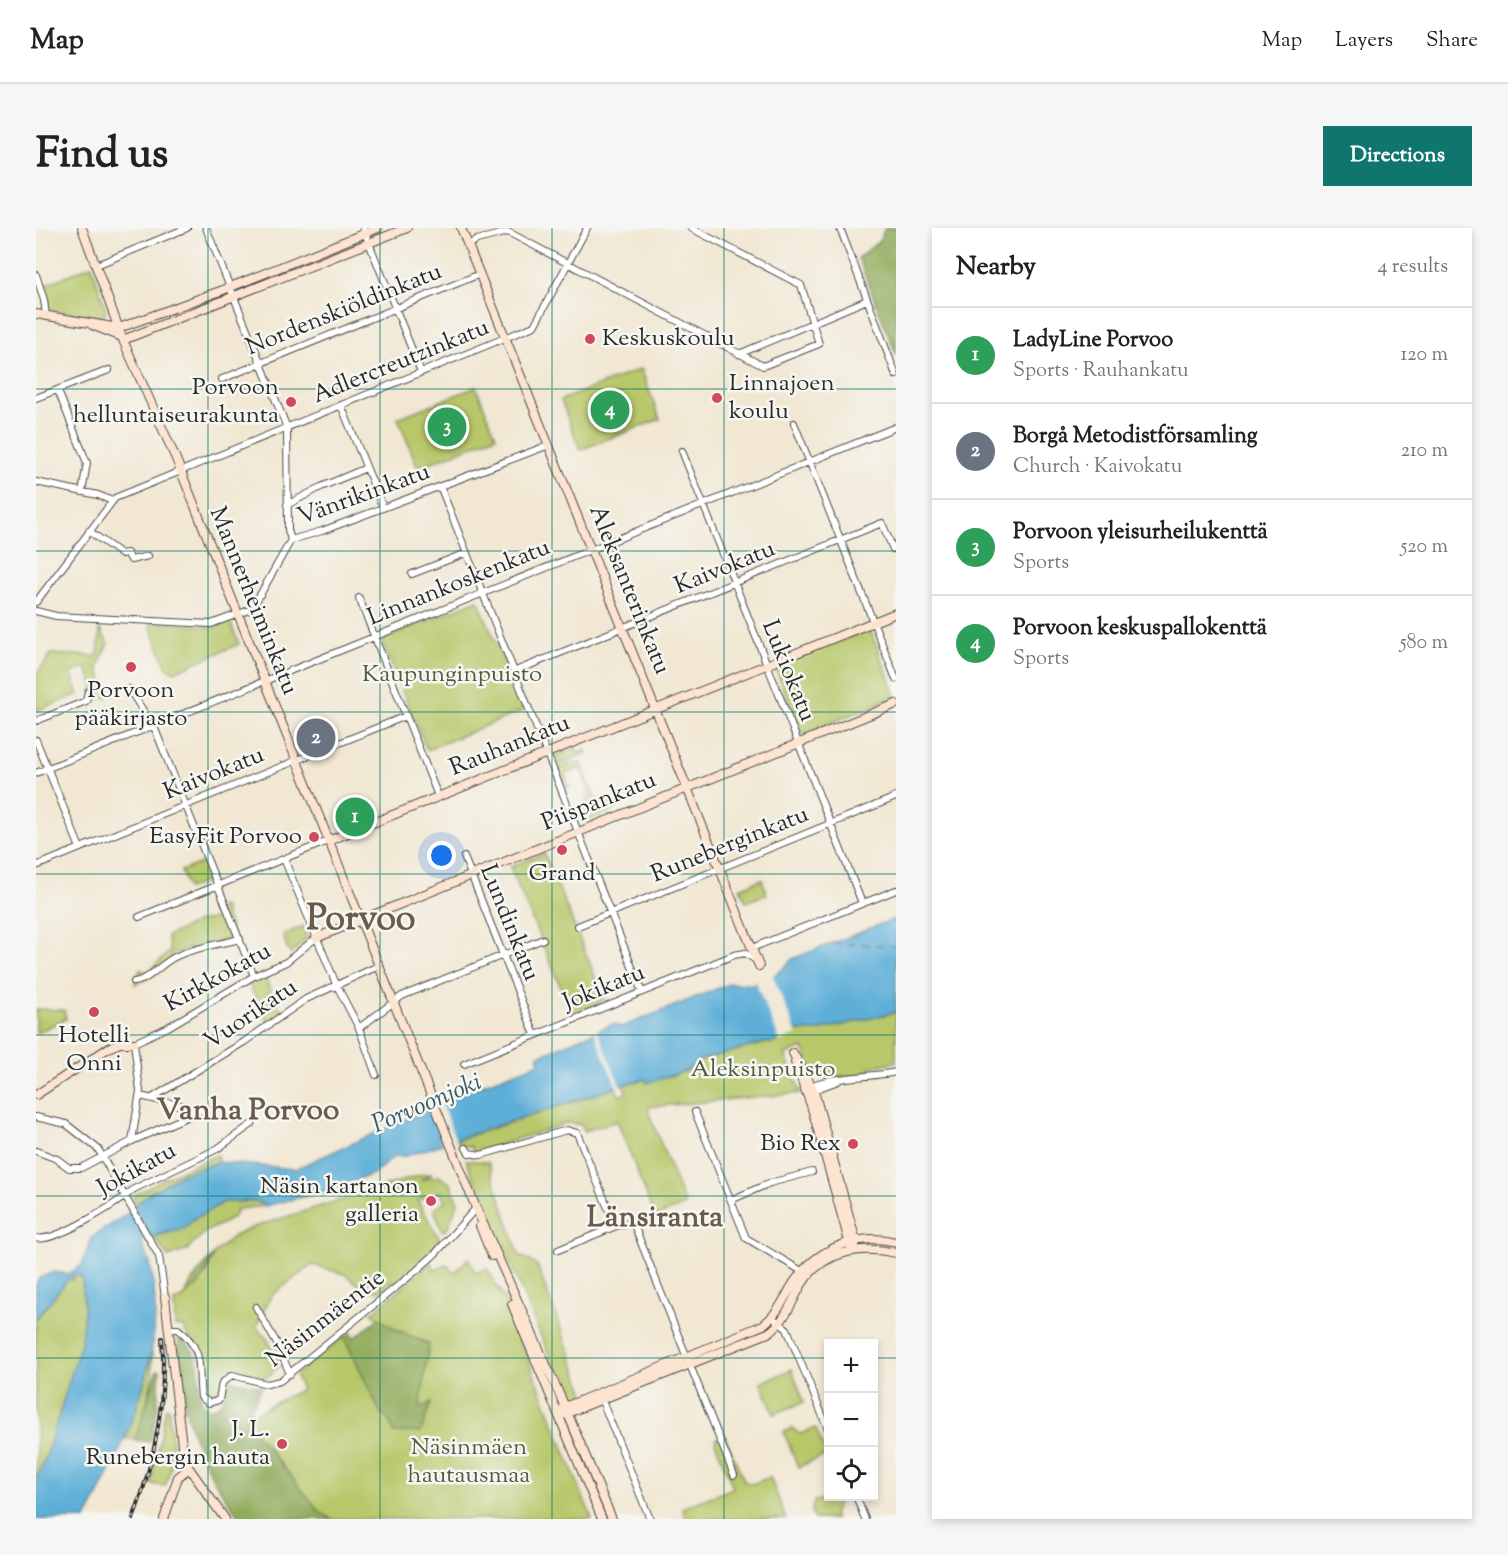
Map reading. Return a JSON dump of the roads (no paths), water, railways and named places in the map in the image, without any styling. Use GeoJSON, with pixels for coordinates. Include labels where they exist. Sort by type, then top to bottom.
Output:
{"type":"FeatureCollection","features":[{"type":"Feature","properties":{"kind":"main road","name":"Mannerheiminkatu"},"geometry":{"type":"LineString","coordinates":[[82,228],[121,335],[181,470],[328,841],[394,1000],[476,1208],[484,1236],[564,1411]]}},
{"type":"Feature","properties":{"kind":"main road"},"geometry":{"type":"LineString","coordinates":[[121,335],[364,231],[378,228]]}},
{"type":"Feature","properties":{"kind":"main road"},"geometry":{"type":"LineString","coordinates":[[36,314],[86,322],[121,335],[234,297],[406,228]]}},
{"type":"Feature","properties":{"kind":"main road","name":"Aleksanterinkatu"},"geometry":{"type":"LineString","coordinates":[[461,228],[758,964]]}},
{"type":"Feature","properties":{"kind":"main road","name":"Rauhankatu"},"geometry":{"type":"LineString","coordinates":[[328,841],[896,613]]}},
{"type":"Feature","properties":{"kind":"main road","name":"Piispankatu"},"geometry":{"type":"LineString","coordinates":[[316,938],[896,704]]}},
{"type":"Feature","properties":{"kind":"main road"},"geometry":{"type":"LineString","coordinates":[[36,1095],[110,1047],[120,1043],[134,1043]]}},
{"type":"Feature","properties":{"kind":"main road"},"geometry":{"type":"LineString","coordinates":[[811,1089],[853,1244]]}},
{"type":"Feature","properties":{"kind":"main road"},"geometry":{"type":"LineString","coordinates":[[564,1411],[689,1361],[776,1321],[806,1273],[853,1244],[878,1239],[896,1242]]}},
{"type":"Feature","properties":{"kind":"main road"},"geometry":{"type":"LineString","coordinates":[[853,1244],[896,1253]]}},
{"type":"Feature","properties":{"kind":"main road"},"geometry":{"type":"LineString","coordinates":[[165,1297],[179,1436],[189,1468],[225,1519]]}},
{"type":"Feature","properties":{"kind":"main road"},"geometry":{"type":"LineString","coordinates":[[564,1411],[602,1519]]}},
{"type":"Feature","properties":{"kind":"main road"},"geometry":{"type":"LineString","coordinates":[[564,1411],[612,1519]]}},
{"type":"Feature","properties":{"kind":"main road"},"geometry":{"type":"LineString","coordinates":[[164,1519],[178,1477],[189,1468]]}},
{"type":"Feature","properties":{"kind":"street"},"geometry":{"type":"LineString","coordinates":[[99,264],[187,228]]}},
{"type":"Feature","properties":{"kind":"street"},"geometry":{"type":"LineString","coordinates":[[36,611],[56,616],[211,624],[252,609],[291,540],[288,530],[287,505],[287,428],[206,228]]}},
{"type":"Feature","properties":{"kind":"street","name":"Adlercreutzinkatu"},"geometry":{"type":"LineString","coordinates":[[112,501],[181,470],[534,326],[587,228]]}},
{"type":"Feature","properties":{"kind":"street"},"geometry":{"type":"LineString","coordinates":[[468,245],[477,240],[508,232],[763,366],[819,344],[801,285],[691,228]]}},
{"type":"Feature","properties":{"kind":"street"},"geometry":{"type":"LineString","coordinates":[[840,228],[896,375]]}},
{"type":"Feature","properties":{"kind":"street"},"geometry":{"type":"LineString","coordinates":[[364,231],[421,372]]}},
{"type":"Feature","properties":{"kind":"street","name":"Nordenskiöldinkatu"},"geometry":{"type":"LineString","coordinates":[[222,379],[480,274]]}},
{"type":"Feature","properties":{"kind":"street"},"geometry":{"type":"LineString","coordinates":[[36,275],[44,300],[46,316]]}},
{"type":"Feature","properties":{"kind":"street"},"geometry":{"type":"LineString","coordinates":[[739,354],[867,300]]}},
{"type":"Feature","properties":{"kind":"street"},"geometry":{"type":"LineString","coordinates":[[36,398],[110,370]]}},
{"type":"Feature","properties":{"kind":"street"},"geometry":{"type":"LineString","coordinates":[[58,391],[87,463],[82,492]]}},
{"type":"Feature","properties":{"kind":"street"},"geometry":{"type":"LineString","coordinates":[[341,405],[383,508]]}},
{"type":"Feature","properties":{"kind":"street"},"geometry":{"type":"LineString","coordinates":[[794,423],[896,680]]}},
{"type":"Feature","properties":{"kind":"street","name":"Linnankoskenkatu"},"geometry":{"type":"LineString","coordinates":[[36,772],[896,427]]}},
{"type":"Feature","properties":{"kind":"street","name":"Vänrikinkatu"},"geometry":{"type":"LineString","coordinates":[[291,540],[303,538],[549,445]]}},
{"type":"Feature","properties":{"kind":"street","name":"Lukiokatu"},"geometry":{"type":"LineString","coordinates":[[682,452],[862,903]]}},
{"type":"Feature","properties":{"kind":"street"},"geometry":{"type":"LineString","coordinates":[[287,505],[366,468]]}},
{"type":"Feature","properties":{"kind":"street"},"geometry":{"type":"LineString","coordinates":[[36,483],[82,492],[112,501],[36,602]]}},
{"type":"Feature","properties":{"kind":"street"},"geometry":{"type":"LineString","coordinates":[[440,486],[642,993]]}},
{"type":"Feature","properties":{"kind":"street","name":"Kaivokatu"},"geometry":{"type":"LineString","coordinates":[[513,672],[734,585],[882,523],[893,549]]}},
{"type":"Feature","properties":{"kind":"street"},"geometry":{"type":"LineString","coordinates":[[89,531],[121,554],[127,553],[131,560],[148,556]]}},
{"type":"Feature","properties":{"kind":"street"},"geometry":{"type":"LineString","coordinates":[[412,574],[466,553]]}},
{"type":"Feature","properties":{"kind":"street"},"geometry":{"type":"LineString","coordinates":[[358,598],[438,796]]}},
{"type":"Feature","properties":{"kind":"street"},"geometry":{"type":"LineString","coordinates":[[129,689],[153,725],[254,976]]}},
{"type":"Feature","properties":{"kind":"street"},"geometry":{"type":"LineString","coordinates":[[36,721],[86,701],[88,692]]}},
{"type":"Feature","properties":{"kind":"street","name":"Kaivokatu"},"geometry":{"type":"LineString","coordinates":[[36,866],[406,716]]}},
{"type":"Feature","properties":{"kind":"street"},"geometry":{"type":"LineString","coordinates":[[36,740],[80,848]]}},
{"type":"Feature","properties":{"kind":"street","name":"Runeberginkatu"},"geometry":{"type":"LineString","coordinates":[[578,926],[896,797]]}},
{"type":"Feature","properties":{"kind":"street","name":"Rauhankatu"},"geometry":{"type":"LineString","coordinates":[[139,917],[328,841]]}},
{"type":"Feature","properties":{"kind":"street","name":"Lundinkatu"},"geometry":{"type":"LineString","coordinates":[[464,857],[535,1035]]}},
{"type":"Feature","properties":{"kind":"street"},"geometry":{"type":"LineString","coordinates":[[284,858],[336,984],[359,1028],[376,1075]]}},
{"type":"Feature","properties":{"kind":"street"},"geometry":{"type":"LineString","coordinates":[[752,948],[896,890]]}},
{"type":"Feature","properties":{"kind":"street","name":"Kirkkokatu"},"geometry":{"type":"LineString","coordinates":[[134,1043],[168,1027],[254,976],[286,962],[316,938]]}},
{"type":"Feature","properties":{"kind":"street"},"geometry":{"type":"LineString","coordinates":[[134,982],[142,980],[168,959],[240,939]]}},
{"type":"Feature","properties":{"kind":"street"},"geometry":{"type":"LineString","coordinates":[[359,1028],[394,1000],[543,939]]}},
{"type":"Feature","properties":{"kind":"street","name":"Jokikatu"},"geometry":{"type":"LineString","coordinates":[[464,1064],[734,955],[745,953],[758,964]]}},
{"type":"Feature","properties":{"kind":"street","name":"Vuorikatu"},"geometry":{"type":"LineString","coordinates":[[152,1098],[244,1042],[306,999],[374,968]]}},
{"type":"Feature","properties":{"kind":"street"},"geometry":{"type":"LineString","coordinates":[[132,1141],[140,1096],[139,1067],[134,1043]]}},
{"type":"Feature","properties":{"kind":"street"},"geometry":{"type":"LineString","coordinates":[[811,1089],[838,1081],[896,1072]]}},
{"type":"Feature","properties":{"kind":"street"},"geometry":{"type":"LineString","coordinates":[[140,1096],[202,1110],[213,1110]]}},
{"type":"Feature","properties":{"kind":"street"},"geometry":{"type":"LineString","coordinates":[[36,1151],[75,1170],[132,1141],[202,1110]]}},
{"type":"Feature","properties":{"kind":"street"},"geometry":{"type":"LineString","coordinates":[[695,1112],[749,1241],[806,1273]]}},
{"type":"Feature","properties":{"kind":"street"},"geometry":{"type":"LineString","coordinates":[[36,1117],[66,1124],[86,1138],[104,1157],[124,1198],[151,1241],[161,1262],[165,1297]]}},
{"type":"Feature","properties":{"kind":"street","name":"Jokikatu"},"geometry":{"type":"LineString","coordinates":[[36,1238],[44,1240],[57,1234],[124,1198],[134,1189],[156,1177],[217,1149],[252,1124]]}},
{"type":"Feature","properties":{"kind":"street"},"geometry":{"type":"LineString","coordinates":[[466,1148],[469,1153],[481,1155],[567,1130],[575,1131],[616,1226]]}},
{"type":"Feature","properties":{"kind":"street"},"geometry":{"type":"LineString","coordinates":[[731,1200],[770,1183],[812,1172]]}},
{"type":"Feature","properties":{"kind":"street","name":"Näsinmäentie"},"geometry":{"type":"LineString","coordinates":[[169,1329],[178,1329],[201,1361],[201,1397],[209,1403],[219,1400],[222,1383],[232,1375],[267,1383],[280,1381],[435,1254],[476,1208]]}},
{"type":"Feature","properties":{"kind":"street"},"geometry":{"type":"LineString","coordinates":[[558,1250],[631,1222],[734,1475]]}},
{"type":"Feature","properties":{"kind":"street"},"geometry":{"type":"LineString","coordinates":[[256,1307],[291,1374]]}},
{"type":"Feature","properties":{"kind":"street"},"geometry":{"type":"LineString","coordinates":[[776,1321],[787,1329],[824,1419]]}},
{"type":"Feature","properties":{"kind":"street"},"geometry":{"type":"LineString","coordinates":[[600,1397],[650,1519]]}},
{"type":"Feature","properties":{"kind":"street"},"geometry":{"type":"LineString","coordinates":[[858,1501],[865,1519]]}},
{"type":"Feature","properties":{"kind":"water"},"geometry":{"type":"Polygon","coordinates":[[[896,918],[896,1012],[817,1031],[797,1031],[771,1044],[768,1042],[701,1060],[686,1071],[647,1083],[646,1079],[621,1085],[406,1156],[395,1156],[373,1174],[323,1192],[265,1206],[256,1201],[224,1202],[192,1220],[185,1228],[142,1239],[151,1269],[154,1293],[154,1337],[142,1391],[133,1418],[86,1519],[36,1519],[36,1480],[47,1454],[81,1343],[84,1311],[82,1277],[75,1275],[68,1279],[36,1319],[36,1284],[39,1278],[54,1272],[68,1274],[82,1266],[91,1238],[125,1215],[148,1194],[182,1174],[219,1162],[295,1169],[427,1110],[426,1106],[540,1063],[538,1056],[613,1024],[622,1027],[731,983],[757,983],[772,977],[792,959],[896,918]]]}},
{"type":"Feature","properties":{"kind":"railway"},"geometry":{"type":"LineString","coordinates":[[133,1519],[148,1475],[158,1430],[163,1385],[162,1338]]}},
{"type":"Feature","properties":{"kind":"place","name":"Keskuskoulu"},"geometry":{"type":"Point","coordinates":[590,339]}},
{"type":"Feature","properties":{"kind":"place","name":"Linnajoen koulu"},"geometry":{"type":"Point","coordinates":[717,398]}},
{"type":"Feature","properties":{"kind":"place","name":"Porvoon helluntaiseurakunta"},"geometry":{"type":"Point","coordinates":[291,402]}},
{"type":"Feature","properties":{"kind":"place","name":"Porvoon keskuspallokenttä"},"geometry":{"type":"Point","coordinates":[610,410]}},
{"type":"Feature","properties":{"kind":"place","name":"Porvoon yleisurheilukenttä"},"geometry":{"type":"Point","coordinates":[447,427]}},
{"type":"Feature","properties":{"kind":"place","name":"Porvoon pääkirjasto"},"geometry":{"type":"Point","coordinates":[131,667]}},
{"type":"Feature","properties":{"kind":"place","name":"Borgå Metodistförsamling"},"geometry":{"type":"Point","coordinates":[316,738]}},
{"type":"Feature","properties":{"kind":"place","name":"LadyLine Porvoo"},"geometry":{"type":"Point","coordinates":[355,817]}},
{"type":"Feature","properties":{"kind":"place","name":"EasyFit Porvoo"},"geometry":{"type":"Point","coordinates":[314,837]}},
{"type":"Feature","properties":{"kind":"place","name":"Grand"},"geometry":{"type":"Point","coordinates":[562,850]}},
{"type":"Feature","properties":{"kind":"place","name":"Hotelli Onni"},"geometry":{"type":"Point","coordinates":[94,1012]}},
{"type":"Feature","properties":{"kind":"place","name":"Bio Rex"},"geometry":{"type":"Point","coordinates":[853,1144]}},
{"type":"Feature","properties":{"kind":"place","name":"Näsin kartanon galleria"},"geometry":{"type":"Point","coordinates":[431,1201]}},
{"type":"Feature","properties":{"kind":"place","name":"J. L. Runebergin hauta"},"geometry":{"type":"Point","coordinates":[282,1444]}},
{"type":"Feature","properties":{"kind":"district","name":"Porvoo"},"geometry":{"type":"Point","coordinates":[361,920]}},
{"type":"Feature","properties":{"kind":"district","name":"Vanha Porvoo"},"geometry":{"type":"Point","coordinates":[248,1111]}},
{"type":"Feature","properties":{"kind":"district","name":"Länsiranta"},"geometry":{"type":"Point","coordinates":[655,1218]}},
{"type":"Feature","properties":{"kind":"park label","name":"Kaupunginpuisto"},"geometry":{"type":"Point","coordinates":[452,675]}},
{"type":"Feature","properties":{"kind":"park label","name":"Aleksinpuisto"},"geometry":{"type":"Point","coordinates":[763,1070]}},
{"type":"Feature","properties":{"kind":"park label","name":"Näsinmäen hautausmaa"},"geometry":{"type":"Point","coordinates":[469,1462]}},
{"type":"Feature","properties":{"kind":"water label","name":"Porvoonjoki"},"geometry":{"type":"Point","coordinates":[427,1104]}}]}
